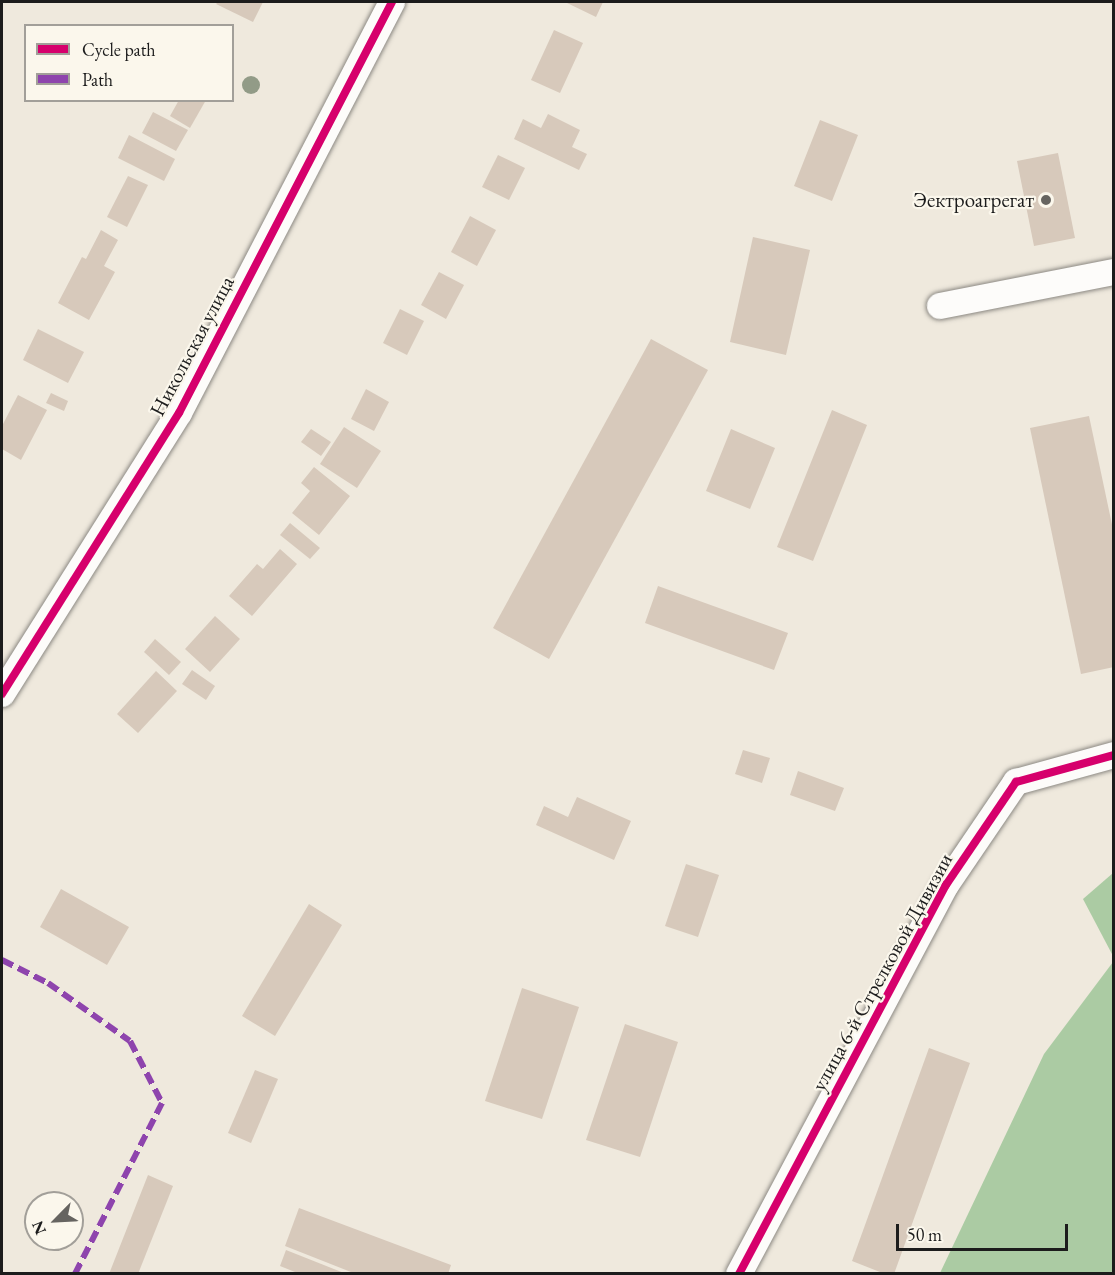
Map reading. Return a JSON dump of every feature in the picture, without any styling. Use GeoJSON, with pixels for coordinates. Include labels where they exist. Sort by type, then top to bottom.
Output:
{"type":"FeatureCollection","features":[{"type":"Feature","properties":{"kind":"street","name":"Никольская улица"},"geometry":{"type":"LineString","coordinates":[[2,694],[9,670],[179,413],[392,2]]}},
{"type":"Feature","properties":{"kind":"street"},"geometry":{"type":"LineString","coordinates":[[940,306],[1113,272]]}},
{"type":"Feature","properties":{"kind":"street","name":"улица 6-й Стрелковой Дивизии"},"geometry":{"type":"LineString","coordinates":[[739,1274],[946,885],[1016,782],[1113,755]]}},
{"type":"Feature","properties":{"kind":"green space"},"geometry":{"type":"Polygon","coordinates":[[[1113,873],[1113,956],[1083,899],[1113,873]]]}},
{"type":"Feature","properties":{"kind":"green space"},"geometry":{"type":"Polygon","coordinates":[[[1113,962],[1113,1273],[940,1273],[1044,1054],[1113,962]]]}},
{"type":"Feature","properties":{"kind":"building"},"geometry":{"type":"Polygon","coordinates":[[[218,2],[263,2],[253,22],[216,4],[218,2]]]}},
{"type":"Feature","properties":{"kind":"building"},"geometry":{"type":"Polygon","coordinates":[[[565,2],[603,2],[596,17],[565,2]]]}},
{"type":"Feature","properties":{"kind":"building"},"geometry":{"type":"Polygon","coordinates":[[[554,30],[583,43],[560,93],[531,80],[554,30]]]}},
{"type":"Feature","properties":{"kind":"building"},"geometry":{"type":"Polygon","coordinates":[[[178,102],[205,102],[190,128],[170,116],[178,102]]]}},
{"type":"Feature","properties":{"kind":"building"},"geometry":{"type":"Polygon","coordinates":[[[153,112],[188,130],[176,151],[142,133],[153,112]]]}},
{"type":"Feature","properties":{"kind":"building"},"geometry":{"type":"Polygon","coordinates":[[[548,114],[580,130],[572,147],[587,154],[579,170],[514,139],[523,119],[541,128],[548,114]]]}},
{"type":"Feature","properties":{"kind":"building"},"geometry":{"type":"Polygon","coordinates":[[[820,120],[858,135],[832,201],[794,186],[820,120]]]}},
{"type":"Feature","properties":{"kind":"building"},"geometry":{"type":"Polygon","coordinates":[[[129,135],[175,159],[164,181],[118,158],[129,135]]]}},
{"type":"Feature","properties":{"kind":"building","name":"Эектроагрегат"},"geometry":{"type":"Polygon","coordinates":[[[1058,153],[1075,238],[1034,246],[1017,161],[1058,153]]]}},
{"type":"Feature","properties":{"kind":"building"},"geometry":{"type":"Polygon","coordinates":[[[498,155],[525,168],[509,200],[482,187],[498,155]]]}},
{"type":"Feature","properties":{"kind":"building"},"geometry":{"type":"Polygon","coordinates":[[[128,176],[148,185],[127,227],[107,217],[128,176]]]}},
{"type":"Feature","properties":{"kind":"building"},"geometry":{"type":"Polygon","coordinates":[[[470,216],[496,230],[477,266],[451,252],[470,216]]]}},
{"type":"Feature","properties":{"kind":"building"},"geometry":{"type":"Polygon","coordinates":[[[101,230],[118,240],[104,266],[115,272],[89,320],[58,303],[82,257],[86,259],[101,230]]]}},
{"type":"Feature","properties":{"kind":"building"},"geometry":{"type":"Polygon","coordinates":[[[753,237],[810,250],[786,355],[730,342],[753,237]]]}},
{"type":"Feature","properties":{"kind":"building"},"geometry":{"type":"Polygon","coordinates":[[[439,272],[464,285],[446,319],[421,305],[439,272]]]}},
{"type":"Feature","properties":{"kind":"building"},"geometry":{"type":"Polygon","coordinates":[[[400,309],[424,321],[407,355],[383,343],[400,309]]]}},
{"type":"Feature","properties":{"kind":"building"},"geometry":{"type":"Polygon","coordinates":[[[38,329],[84,352],[68,383],[23,360],[38,329]]]}},
{"type":"Feature","properties":{"kind":"building"},"geometry":{"type":"Polygon","coordinates":[[[651,339],[708,370],[549,659],[493,628],[651,339]]]}},
{"type":"Feature","properties":{"kind":"building"},"geometry":{"type":"Polygon","coordinates":[[[366,389],[389,402],[374,431],[351,419],[366,389]]]}},
{"type":"Feature","properties":{"kind":"building"},"geometry":{"type":"Polygon","coordinates":[[[51,393],[68,401],[64,411],[46,403],[51,393]]]}},
{"type":"Feature","properties":{"kind":"building"},"geometry":{"type":"Polygon","coordinates":[[[18,395],[47,410],[21,460],[2,449],[2,426],[18,395]]]}},
{"type":"Feature","properties":{"kind":"building"},"geometry":{"type":"Polygon","coordinates":[[[832,410],[867,425],[813,561],[777,547],[832,410]]]}},
{"type":"Feature","properties":{"kind":"building"},"geometry":{"type":"Polygon","coordinates":[[[1089,416],[1114,534],[1114,667],[1081,674],[1030,428],[1089,416]]]}},
{"type":"Feature","properties":{"kind":"building"},"geometry":{"type":"Polygon","coordinates":[[[344,427],[381,451],[357,488],[320,464],[344,427]]]}},
{"type":"Feature","properties":{"kind":"building"},"geometry":{"type":"Polygon","coordinates":[[[311,429],[331,442],[321,456],[301,442],[311,429]]]}},
{"type":"Feature","properties":{"kind":"building"},"geometry":{"type":"Polygon","coordinates":[[[731,429],[775,448],[750,509],[706,491],[731,429]]]}},
{"type":"Feature","properties":{"kind":"building"},"geometry":{"type":"Polygon","coordinates":[[[314,467],[350,496],[319,535],[292,513],[310,491],[301,483],[314,467]]]}},
{"type":"Feature","properties":{"kind":"building"},"geometry":{"type":"Polygon","coordinates":[[[290,523],[320,548],[310,559],[280,535],[290,523]]]}},
{"type":"Feature","properties":{"kind":"building"},"geometry":{"type":"Polygon","coordinates":[[[280,549],[297,564],[252,616],[229,596],[257,564],[263,569],[280,549]]]}},
{"type":"Feature","properties":{"kind":"building"},"geometry":{"type":"Polygon","coordinates":[[[658,586],[788,633],[774,670],[645,623],[658,586]]]}},
{"type":"Feature","properties":{"kind":"building"},"geometry":{"type":"Polygon","coordinates":[[[215,616],[240,639],[210,672],[185,649],[215,616]]]}},
{"type":"Feature","properties":{"kind":"building"},"geometry":{"type":"Polygon","coordinates":[[[155,639],[181,662],[169,675],[144,652],[155,639]]]}},
{"type":"Feature","properties":{"kind":"building"},"geometry":{"type":"Polygon","coordinates":[[[192,670],[215,686],[206,700],[182,684],[192,670]]]}},
{"type":"Feature","properties":{"kind":"building"},"geometry":{"type":"Polygon","coordinates":[[[156,671],[177,691],[138,733],[117,714],[156,671]]]}},
{"type":"Feature","properties":{"kind":"building"},"geometry":{"type":"Polygon","coordinates":[[[743,750],[770,758],[762,783],[735,774],[743,750]]]}},
{"type":"Feature","properties":{"kind":"building"},"geometry":{"type":"Polygon","coordinates":[[[798,771],[844,788],[835,811],[790,795],[798,771]]]}},
{"type":"Feature","properties":{"kind":"building"},"geometry":{"type":"Polygon","coordinates":[[[577,797],[631,821],[614,860],[536,825],[544,806],[568,817],[577,797]]]}},
{"type":"Feature","properties":{"kind":"building"},"geometry":{"type":"Polygon","coordinates":[[[686,864],[719,875],[698,937],[665,926],[686,864]]]}},
{"type":"Feature","properties":{"kind":"building"},"geometry":{"type":"Polygon","coordinates":[[[61,889],[129,927],[107,965],[40,927],[61,889]]]}},
{"type":"Feature","properties":{"kind":"building"},"geometry":{"type":"Polygon","coordinates":[[[309,904],[342,925],[275,1036],[242,1016],[309,904]]]}},
{"type":"Feature","properties":{"kind":"building"},"geometry":{"type":"Polygon","coordinates":[[[522,988],[579,1007],[542,1119],[485,1101],[522,988]]]}},
{"type":"Feature","properties":{"kind":"building"},"geometry":{"type":"Polygon","coordinates":[[[625,1024],[678,1042],[640,1157],[586,1140],[625,1024]]]}},
{"type":"Feature","properties":{"kind":"building"},"geometry":{"type":"Polygon","coordinates":[[[929,1048],[970,1063],[894,1274],[885,1274],[852,1261],[929,1048]]]}},
{"type":"Feature","properties":{"kind":"building"},"geometry":{"type":"Polygon","coordinates":[[[255,1070],[278,1079],[251,1143],[228,1133],[255,1070]]]}},
{"type":"Feature","properties":{"kind":"building"},"geometry":{"type":"Polygon","coordinates":[[[148,1175],[173,1186],[138,1274],[109,1274],[148,1175]]]}},
{"type":"Feature","properties":{"kind":"building"},"geometry":{"type":"Polygon","coordinates":[[[299,1208],[451,1265],[448,1274],[356,1274],[285,1246],[299,1208]]]}},
{"type":"Feature","properties":{"kind":"building"},"geometry":{"type":"Polygon","coordinates":[[[286,1250],[344,1274],[300,1274],[280,1266],[286,1250]]]}},
{"type":"Feature","properties":{"kind":"marked path"},"geometry":{"type":"LineString","coordinates":[[2,960],[48,983],[130,1041],[162,1103],[75,1274]]}},
{"type":"Feature","properties":{"kind":"cycle path"},"geometry":{"type":"LineString","coordinates":[[2,694],[179,413],[392,2]]}},
{"type":"Feature","properties":{"kind":"cycle path"},"geometry":{"type":"LineString","coordinates":[[739,1274],[946,885],[1016,782],[1114,755]]}},
{"type":"Feature","properties":{"kind":"place","name":"Эектроагрегат"},"geometry":{"type":"Point","coordinates":[1046,200]}}]}
